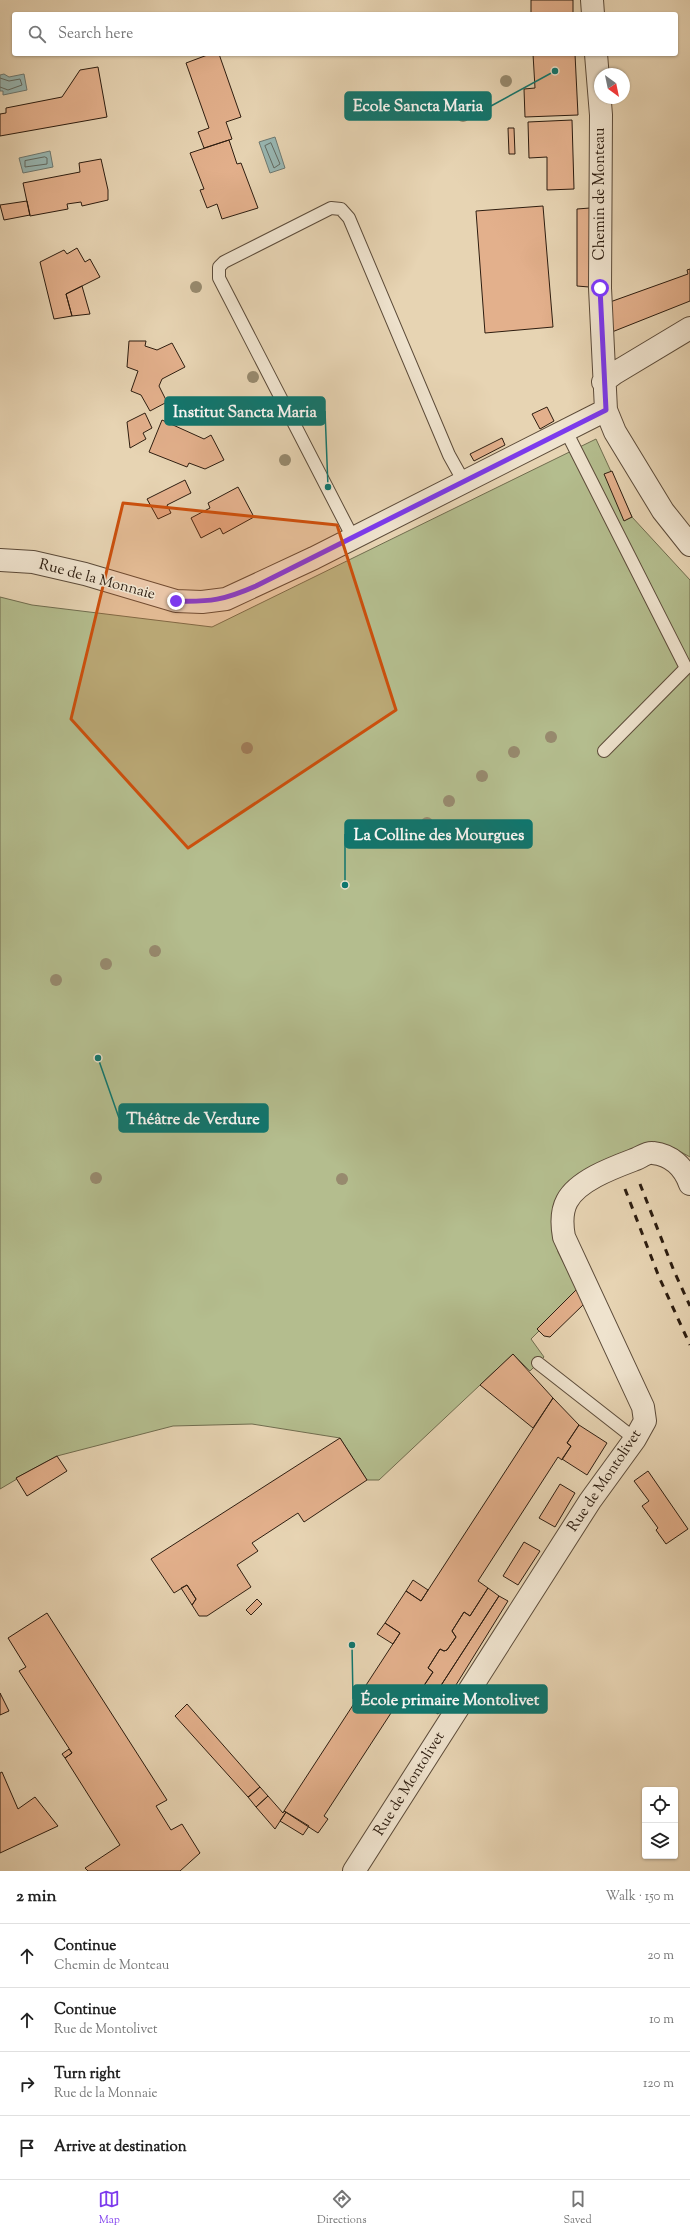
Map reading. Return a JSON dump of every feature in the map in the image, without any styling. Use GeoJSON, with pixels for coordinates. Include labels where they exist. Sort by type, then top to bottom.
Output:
{"type":"FeatureCollection","features":[{"type":"Feature","properties":{"kind":"street"},"geometry":{"type":"LineString","coordinates":[[592,0],[593,12]]}},
{"type":"Feature","properties":{"kind":"street","name":"Chemin de Monteau"},"geometry":{"type":"LineString","coordinates":[[596,56],[601,115],[600,288],[603,382]]}},
{"type":"Feature","properties":{"kind":"street"},"geometry":{"type":"LineString","coordinates":[[690,328],[614,373],[603,382],[606,410],[615,432],[663,510],[690,545]]}},
{"type":"Feature","properties":{"kind":"street","name":"Rue de la Monnaie"},"geometry":{"type":"LineString","coordinates":[[0,560],[33,562],[85,574],[176,601],[202,602],[226,599],[354,538],[606,410]]}},
{"type":"Feature","properties":{"kind":"street","name":"Rue de Montolivet"},"geometry":{"type":"LineString","coordinates":[[354,1871],[590,1501],[635,1439],[645,1421],[643,1407],[573,1260],[564,1237],[562,1221],[567,1201],[579,1187],[607,1170],[651,1153],[665,1156],[680,1165],[690,1184]]}},
{"type":"Feature","properties":{"kind":"lane"},"geometry":{"type":"LineString","coordinates":[[354,538],[220,278],[219,268],[224,262],[330,208],[341,209],[349,218],[449,455],[464,482]]}},
{"type":"Feature","properties":{"kind":"lane"},"geometry":{"type":"LineString","coordinates":[[566,431],[686,668],[604,751]]}},
{"type":"Feature","properties":{"kind":"lane"},"geometry":{"type":"LineString","coordinates":[[538,1363],[635,1439]]}},
{"type":"Feature","properties":{"kind":"highlighted area"},"geometry":{"type":"Polygon","coordinates":[[[123,503],[337,525],[396,710],[188,848],[71,719],[123,503]]]}},
{"type":"Feature","properties":{"kind":"green space"},"geometry":{"type":"Polygon","coordinates":[[[596,439],[632,517],[690,580],[690,1157],[674,1148],[657,1143],[581,1174],[554,1234],[558,1252],[577,1289],[537,1329],[539,1331],[531,1339],[544,1357],[530,1371],[513,1354],[379,1480],[367,1480],[340,1438],[252,1424],[173,1426],[57,1456],[16,1478],[17,1479],[0,1489],[0,597],[32,605],[212,627],[596,439]]]}},
{"type":"Feature","properties":{"kind":"water"},"geometry":{"type":"Polygon","coordinates":[[[4,74],[9,77],[24,74],[27,90],[3,95],[3,91],[0,91],[0,75],[4,74]]]}},
{"type":"Feature","properties":{"kind":"water"},"geometry":{"type":"Polygon","coordinates":[[[275,137],[285,168],[270,173],[259,142],[275,137]]]}},
{"type":"Feature","properties":{"kind":"water"},"geometry":{"type":"Polygon","coordinates":[[[50,151],[53,167],[23,173],[19,158],[50,151]]]}},
{"type":"Feature","properties":{"kind":"building"},"geometry":{"type":"Polygon","coordinates":[[[531,0],[573,0],[573,12],[531,12],[531,0]]]}},
{"type":"Feature","properties":{"kind":"building"},"geometry":{"type":"Polygon","coordinates":[[[205,56],[220,56],[241,117],[226,122],[232,139],[204,148],[198,132],[209,128],[186,63],[205,56]]]}},
{"type":"Feature","properties":{"kind":"building"},"geometry":{"type":"Polygon","coordinates":[[[533,56],[575,56],[578,115],[525,117],[524,89],[535,88],[533,56]]]}},
{"type":"Feature","properties":{"kind":"building"},"geometry":{"type":"Polygon","coordinates":[[[98,67],[107,117],[0,136],[0,114],[6,113],[6,108],[62,97],[80,70],[98,67]]]}},
{"type":"Feature","properties":{"kind":"building"},"geometry":{"type":"Polygon","coordinates":[[[572,120],[574,189],[547,190],[547,157],[529,158],[528,122],[572,120]]]}},
{"type":"Feature","properties":{"kind":"building"},"geometry":{"type":"Polygon","coordinates":[[[508,128],[514,128],[515,154],[509,154],[508,128]]]}},
{"type":"Feature","properties":{"kind":"building"},"geometry":{"type":"Polygon","coordinates":[[[229,140],[237,164],[241,163],[258,208],[222,219],[217,204],[207,208],[200,190],[204,189],[190,153],[229,140]]]}},
{"type":"Feature","properties":{"kind":"building"},"geometry":{"type":"Polygon","coordinates":[[[101,159],[108,190],[108,200],[82,206],[81,202],[67,204],[68,209],[30,216],[23,183],[80,172],[79,163],[101,159]]]}},
{"type":"Feature","properties":{"kind":"building"},"geometry":{"type":"Polygon","coordinates":[[[27,201],[30,215],[4,220],[0,205],[27,201]]]}},
{"type":"Feature","properties":{"kind":"building"},"geometry":{"type":"Polygon","coordinates":[[[543,206],[553,327],[485,333],[476,211],[543,206]]]}},
{"type":"Feature","properties":{"kind":"building"},"geometry":{"type":"Polygon","coordinates":[[[590,208],[589,287],[577,286],[577,209],[590,208]]]}},
{"type":"Feature","properties":{"kind":"building"},"geometry":{"type":"Polygon","coordinates":[[[77,248],[85,262],[90,259],[100,277],[66,294],[72,316],[54,319],[40,262],[64,250],[67,254],[77,248]]]}},
{"type":"Feature","properties":{"kind":"building"},"geometry":{"type":"Polygon","coordinates":[[[690,269],[690,301],[612,332],[610,302],[688,274],[687,270],[690,269]]]}},
{"type":"Feature","properties":{"kind":"building"},"geometry":{"type":"Polygon","coordinates":[[[82,286],[90,314],[72,316],[66,294],[82,286]]]}},
{"type":"Feature","properties":{"kind":"building"},"geometry":{"type":"Polygon","coordinates":[[[129,341],[146,341],[145,346],[157,350],[172,343],[185,367],[162,379],[159,386],[167,402],[150,411],[141,395],[131,391],[138,371],[127,367],[129,341]]]}},
{"type":"Feature","properties":{"kind":"building"},"geometry":{"type":"Polygon","coordinates":[[[547,407],[554,421],[540,429],[532,414],[547,407]]]}},
{"type":"Feature","properties":{"kind":"building"},"geometry":{"type":"Polygon","coordinates":[[[145,413],[152,428],[143,433],[146,439],[130,448],[127,422],[145,413]]]}},
{"type":"Feature","properties":{"kind":"building"},"geometry":{"type":"Polygon","coordinates":[[[162,420],[204,439],[211,435],[224,460],[205,469],[189,463],[187,467],[149,452],[162,420]]]}},
{"type":"Feature","properties":{"kind":"building"},"geometry":{"type":"Polygon","coordinates":[[[502,438],[505,445],[474,461],[470,454],[502,438]]]}},
{"type":"Feature","properties":{"kind":"building"},"geometry":{"type":"Polygon","coordinates":[[[612,471],[632,517],[624,521],[604,474],[612,471]]]}},
{"type":"Feature","properties":{"kind":"building"},"geometry":{"type":"Polygon","coordinates":[[[185,480],[191,493],[167,505],[171,513],[158,519],[147,499],[185,480]]]}},
{"type":"Feature","properties":{"kind":"building"},"geometry":{"type":"Polygon","coordinates":[[[238,487],[254,517],[223,534],[220,528],[201,538],[191,518],[210,508],[208,503],[238,487]]]}},
{"type":"Feature","properties":{"kind":"building"},"geometry":{"type":"Polygon","coordinates":[[[577,1289],[584,1304],[550,1337],[544,1336],[537,1329],[577,1289]]]}},
{"type":"Feature","properties":{"kind":"building"},"geometry":{"type":"Polygon","coordinates":[[[513,1354],[553,1398],[533,1428],[480,1385],[513,1354]]]}},
{"type":"Feature","properties":{"kind":"building"},"geometry":{"type":"Polygon","coordinates":[[[553,1398],[579,1425],[567,1443],[571,1446],[562,1460],[558,1457],[478,1581],[488,1588],[470,1616],[464,1612],[452,1631],[456,1637],[447,1650],[444,1651],[440,1649],[428,1668],[433,1672],[415,1699],[404,1693],[324,1816],[328,1819],[318,1833],[284,1811],[400,1633],[385,1623],[406,1591],[421,1601],[553,1398]]]}},
{"type":"Feature","properties":{"kind":"building"},"geometry":{"type":"Polygon","coordinates":[[[579,1425],[607,1443],[587,1475],[562,1459],[571,1446],[567,1443],[579,1425]]]}},
{"type":"Feature","properties":{"kind":"building"},"geometry":{"type":"Polygon","coordinates":[[[340,1438],[367,1480],[304,1522],[298,1513],[252,1543],[258,1551],[237,1565],[251,1587],[207,1616],[199,1616],[192,1605],[196,1599],[187,1585],[174,1593],[151,1559],[340,1438]]]}},
{"type":"Feature","properties":{"kind":"building"},"geometry":{"type":"Polygon","coordinates":[[[57,1456],[67,1471],[27,1496],[16,1478],[57,1456]]]}},
{"type":"Feature","properties":{"kind":"building"},"geometry":{"type":"Polygon","coordinates":[[[648,1471],[688,1529],[666,1544],[656,1530],[658,1528],[642,1506],[649,1501],[634,1481],[648,1471]]]}},
{"type":"Feature","properties":{"kind":"building"},"geometry":{"type":"Polygon","coordinates":[[[560,1484],[575,1493],[555,1527],[539,1518],[560,1484]]]}},
{"type":"Feature","properties":{"kind":"building"},"geometry":{"type":"Polygon","coordinates":[[[524,1542],[540,1551],[518,1585],[503,1576],[524,1542]]]}},
{"type":"Feature","properties":{"kind":"building"},"geometry":{"type":"Polygon","coordinates":[[[413,1580],[428,1590],[421,1601],[406,1591],[413,1580]]]}},
{"type":"Feature","properties":{"kind":"building"},"geometry":{"type":"Polygon","coordinates":[[[187,1585],[196,1599],[192,1605],[181,1588],[187,1585]]]}},
{"type":"Feature","properties":{"kind":"building"},"geometry":{"type":"Polygon","coordinates":[[[488,1588],[499,1596],[427,1707],[415,1699],[433,1672],[428,1668],[440,1649],[444,1651],[447,1650],[456,1637],[452,1631],[464,1612],[470,1616],[488,1588]]]}},
{"type":"Feature","properties":{"kind":"building"},"geometry":{"type":"Polygon","coordinates":[[[499,1596],[508,1601],[438,1714],[427,1707],[499,1596]]]}},
{"type":"Feature","properties":{"kind":"building"},"geometry":{"type":"Polygon","coordinates":[[[257,1599],[262,1604],[251,1615],[246,1610],[257,1599]]]}},
{"type":"Feature","properties":{"kind":"building"},"geometry":{"type":"Polygon","coordinates":[[[47,1613],[167,1800],[156,1806],[171,1830],[182,1824],[200,1853],[180,1871],[88,1871],[85,1868],[120,1845],[65,1758],[72,1753],[19,1671],[26,1667],[8,1638],[47,1613]]]}},
{"type":"Feature","properties":{"kind":"building"},"geometry":{"type":"Polygon","coordinates":[[[385,1623],[400,1633],[393,1644],[377,1634],[385,1623]]]}},
{"type":"Feature","properties":{"kind":"building"},"geometry":{"type":"Polygon","coordinates":[[[0,1693],[9,1711],[0,1715],[0,1693]]]}},
{"type":"Feature","properties":{"kind":"building"},"geometry":{"type":"Polygon","coordinates":[[[187,1704],[260,1787],[250,1796],[248,1797],[175,1716],[187,1704]]]}},
{"type":"Feature","properties":{"kind":"building"},"geometry":{"type":"Polygon","coordinates":[[[69,1749],[72,1753],[65,1758],[62,1754],[69,1749]]]}},
{"type":"Feature","properties":{"kind":"building"},"geometry":{"type":"Polygon","coordinates":[[[2,1772],[18,1809],[35,1797],[58,1826],[0,1853],[0,1773],[2,1772]]]}},
{"type":"Feature","properties":{"kind":"building"},"geometry":{"type":"Polygon","coordinates":[[[260,1787],[268,1796],[256,1807],[248,1797],[260,1787]]]}},
{"type":"Feature","properties":{"kind":"building"},"geometry":{"type":"Polygon","coordinates":[[[268,1796],[283,1813],[284,1811],[286,1812],[275,1829],[256,1807],[268,1796]]]}},
{"type":"Feature","properties":{"kind":"building"},"geometry":{"type":"Polygon","coordinates":[[[286,1812],[309,1826],[303,1835],[280,1821],[286,1812]]]}},
{"type":"Feature","properties":{"kind":"railway"},"geometry":{"type":"LineString","coordinates":[[640,1184],[674,1271],[690,1306]]}},
{"type":"Feature","properties":{"kind":"railway"},"geometry":{"type":"LineString","coordinates":[[625,1189],[659,1277],[690,1345]]}},
{"type":"Feature","properties":{"kind":"place","name":"Ecole Sancta Maria"},"geometry":{"type":"Point","coordinates":[555,71]}},
{"type":"Feature","properties":{"kind":"place","name":"Institut Sancta Maria"},"geometry":{"type":"Point","coordinates":[328,487]}},
{"type":"Feature","properties":{"kind":"place","name":"La Colline des Mourgues"},"geometry":{"type":"Point","coordinates":[345,885]}},
{"type":"Feature","properties":{"kind":"place","name":"Théâtre de Verdure"},"geometry":{"type":"Point","coordinates":[98,1058]}},
{"type":"Feature","properties":{"kind":"place","name":"École primaire Montolivet"},"geometry":{"type":"Point","coordinates":[352,1645]}},
{"type":"Feature","properties":{"kind":"route"},"geometry":{"type":"LineString","coordinates":[[176,601],[202,602],[226,599],[256,586],[606,410],[603,382],[600,288]]}}]}
